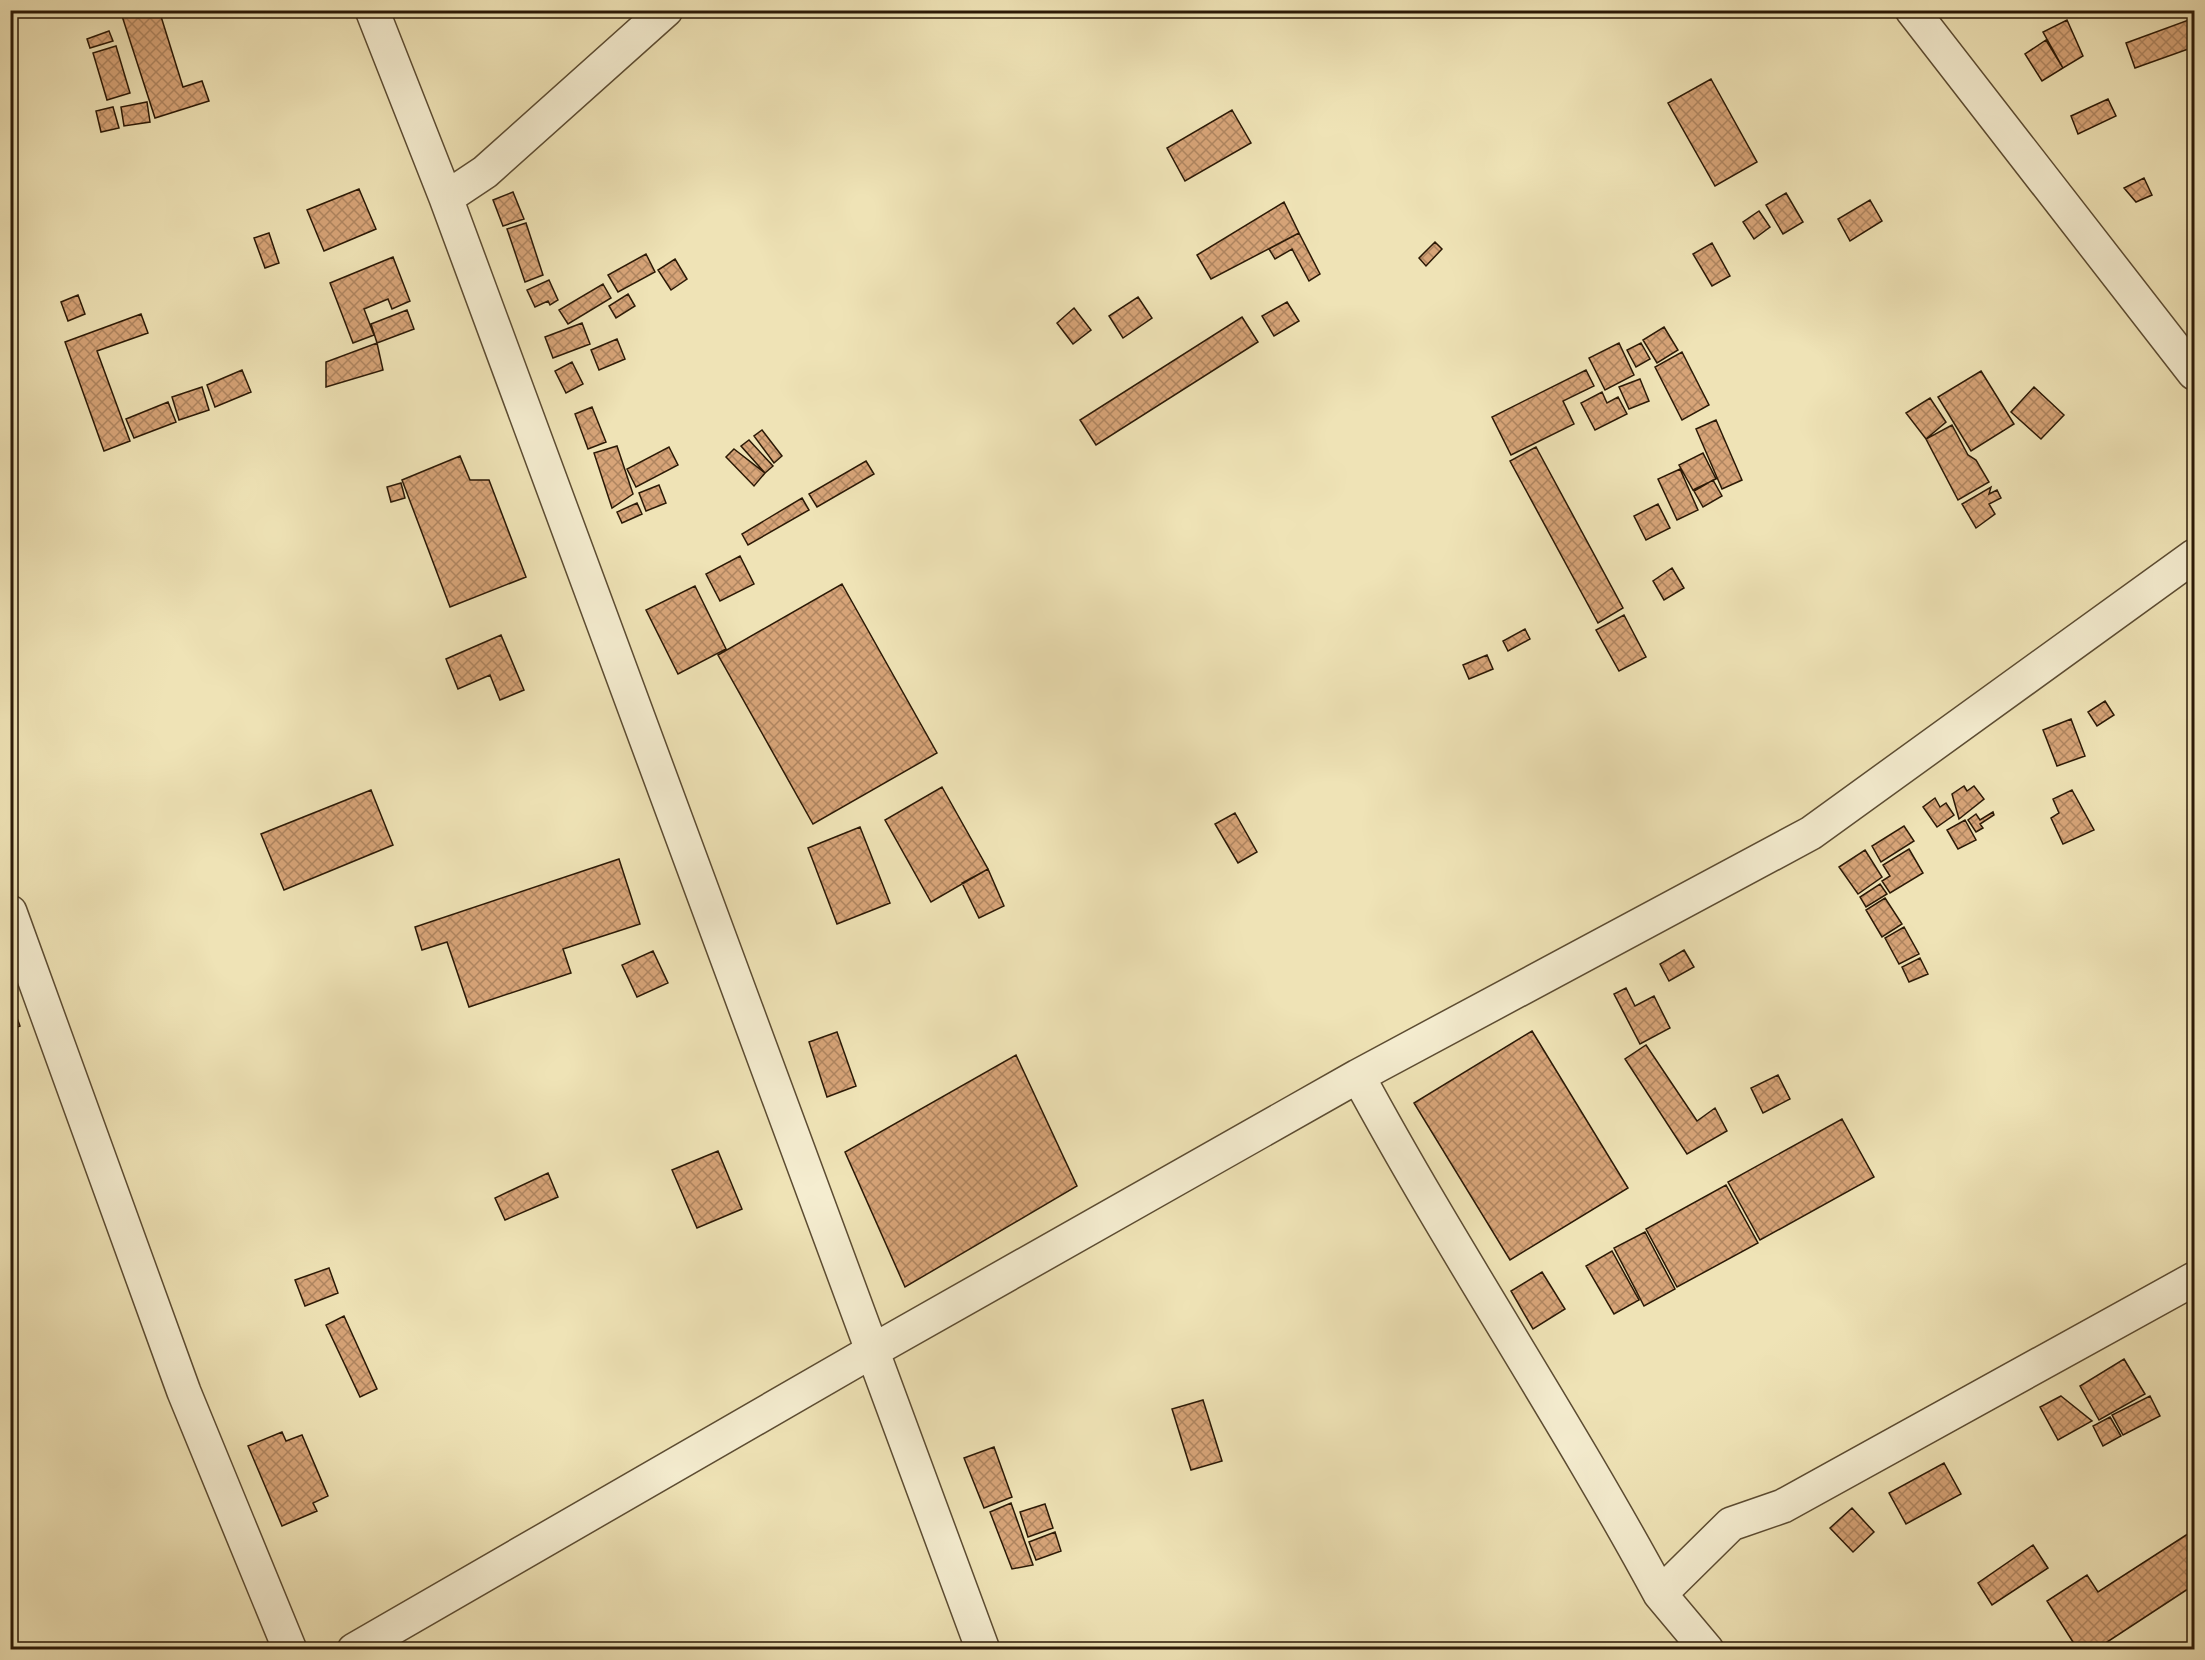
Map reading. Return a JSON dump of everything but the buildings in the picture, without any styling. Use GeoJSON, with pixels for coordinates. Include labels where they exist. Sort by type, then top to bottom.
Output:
{"type":"FeatureCollection","features":[{"type":"Feature","properties":{"kind":"street"},"geometry":{"type":"LineString","coordinates":[[372,10],[446,198],[874,1350],[983,1650]]}},
{"type":"Feature","properties":{"kind":"street"},"geometry":{"type":"LineString","coordinates":[[446,198],[485,172],[666,10]]}},
{"type":"Feature","properties":{"kind":"street"},"geometry":{"type":"LineString","coordinates":[[1912,10],[2194,373]]}},
{"type":"Feature","properties":{"kind":"street"},"geometry":{"type":"LineString","coordinates":[[354,1650],[874,1350],[1358,1076],[1811,833],[2194,556]]}},
{"type":"Feature","properties":{"kind":"street"},"geometry":{"type":"LineString","coordinates":[[10,912],[184,1392],[290,1650]]}},
{"type":"Feature","properties":{"kind":"street"},"geometry":{"type":"LineString","coordinates":[[1358,1076],[1407,1166],[1490,1300],[1632,1541],[1660,1594],[1707,1650]]}},
{"type":"Feature","properties":{"kind":"street"},"geometry":{"type":"LineString","coordinates":[[1660,1594],[1731,1524],[1783,1506],[2194,1279]]}}]}
